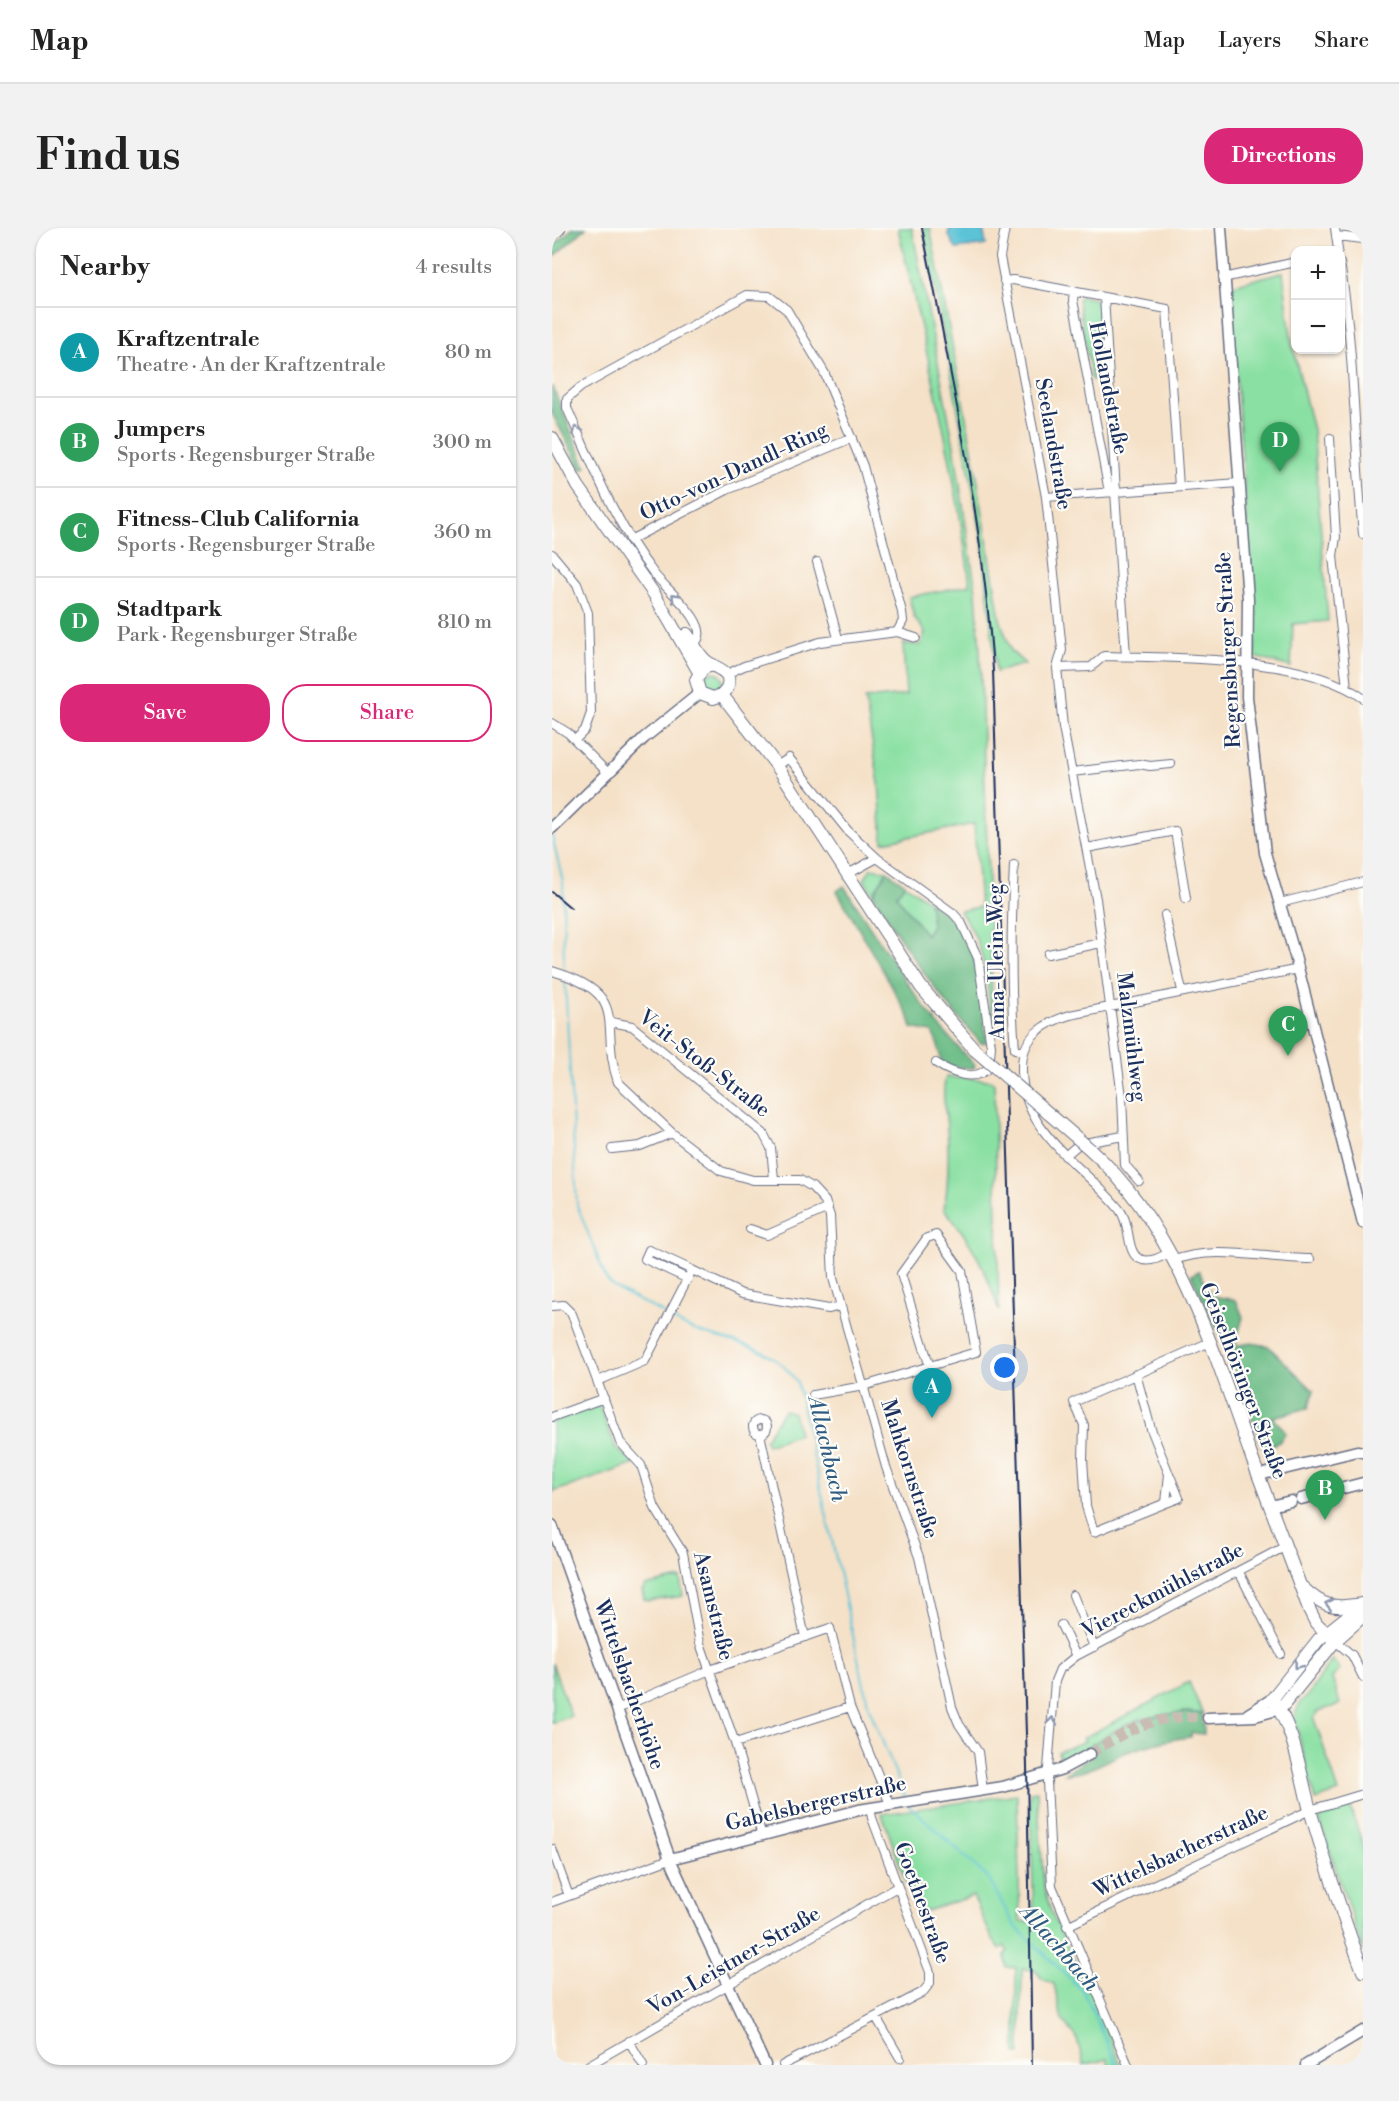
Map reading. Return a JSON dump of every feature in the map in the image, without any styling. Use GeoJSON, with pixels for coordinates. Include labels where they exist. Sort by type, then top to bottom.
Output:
{"type":"FeatureCollection","features":[{"type":"Feature","properties":{"kind":"main road"},"geometry":{"type":"LineString","coordinates":[[552,233],[558,228]]}},
{"type":"Feature","properties":{"kind":"main road"},"geometry":{"type":"LineString","coordinates":[[552,438],[578,486],[654,594],[706,661],[723,669],[727,674],[729,686],[722,695],[708,698],[700,693],[696,685],[699,672],[654,594]]}},
{"type":"Feature","properties":{"kind":"main road"},"geometry":{"type":"LineString","coordinates":[[699,672],[713,665]]}},
{"type":"Feature","properties":{"kind":"main road","name":"Geiselhöringer Straße"},"geometry":{"type":"LineString","coordinates":[[722,695],[777,766],[921,987],[975,1050],[1091,1150],[1132,1194],[1170,1257],[1210,1342],[1309,1610],[1325,1633],[1335,1641]]}},
{"type":"Feature","properties":{"kind":"main road"},"geometry":{"type":"LineString","coordinates":[[1300,1586],[1323,1604],[1343,1606],[1363,1604]]}},
{"type":"Feature","properties":{"kind":"main road"},"geometry":{"type":"LineString","coordinates":[[1276,1703],[1325,1633],[1363,1604]]}},
{"type":"Feature","properties":{"kind":"main road"},"geometry":{"type":"LineString","coordinates":[[1276,1703],[1335,1641],[1363,1616]]}},
{"type":"Feature","properties":{"kind":"main road"},"geometry":{"type":"LineString","coordinates":[[1276,1703],[1363,1971]]}},
{"type":"Feature","properties":{"kind":"street","name":"Seelandstraße"},"geometry":{"type":"LineString","coordinates":[[1005,228],[1000,257],[1046,497],[1062,650],[1057,668]]}},
{"type":"Feature","properties":{"kind":"street","name":"Regensburger Straße"},"geometry":{"type":"LineString","coordinates":[[1221,228],[1248,599],[1245,663],[1250,728],[1265,853],[1299,969],[1363,1223]]}},
{"type":"Feature","properties":{"kind":"street"},"geometry":{"type":"LineString","coordinates":[[1335,232],[1363,239]]}},
{"type":"Feature","properties":{"kind":"street"},"geometry":{"type":"LineString","coordinates":[[1223,278],[1291,263]]}},
{"type":"Feature","properties":{"kind":"street"},"geometry":{"type":"LineString","coordinates":[[1004,281],[1012,280],[1167,309],[1179,488]]}},
{"type":"Feature","properties":{"kind":"street","name":"Hollandstraße"},"geometry":{"type":"LineString","coordinates":[[1074,291],[1073,300],[1113,492]]}},
{"type":"Feature","properties":{"kind":"street","name":"Otto-von-Dandl-Ring"},"geometry":{"type":"LineString","coordinates":[[694,644],[700,632],[698,622],[662,584],[630,540],[593,469],[567,408],[567,399],[581,387],[737,298],[760,294],[778,301],[787,310],[824,372],[852,438],[872,492],[903,612],[901,627],[897,632]]}},
{"type":"Feature","properties":{"kind":"street","name":"Hollandstraße"},"geometry":{"type":"LineString","coordinates":[[1104,297],[1113,492],[1126,656]]}},
{"type":"Feature","properties":{"kind":"street"},"geometry":{"type":"LineString","coordinates":[[1345,297],[1359,457],[1363,534]]}},
{"type":"Feature","properties":{"kind":"street","name":"Otto-von-Dandl-Ring"},"geometry":{"type":"LineString","coordinates":[[630,540],[727,490],[852,438]]}},
{"type":"Feature","properties":{"kind":"street"},"geometry":{"type":"LineString","coordinates":[[1330,438],[1336,537],[1333,556],[1347,688]]}},
{"type":"Feature","properties":{"kind":"street"},"geometry":{"type":"LineString","coordinates":[[1046,497],[1239,483]]}},
{"type":"Feature","properties":{"kind":"street"},"geometry":{"type":"LineString","coordinates":[[552,554],[577,584],[588,613],[591,713],[585,730],[575,740]]}},
{"type":"Feature","properties":{"kind":"street"},"geometry":{"type":"LineString","coordinates":[[817,562],[838,638]]}},
{"type":"Feature","properties":{"kind":"street"},"geometry":{"type":"LineString","coordinates":[[727,674],[744,666],[838,638],[886,635],[897,632],[916,638]]}},
{"type":"Feature","properties":{"kind":"street"},"geometry":{"type":"LineString","coordinates":[[1057,668],[1091,667],[1104,656],[1245,663],[1347,688],[1363,699]]}},
{"type":"Feature","properties":{"kind":"street","name":"Malzmühlweg"},"geometry":{"type":"LineString","coordinates":[[1057,668],[1063,727],[1087,848],[1110,1007],[1122,1097],[1125,1165],[1138,1181]]}},
{"type":"Feature","properties":{"kind":"street"},"geometry":{"type":"LineString","coordinates":[[554,826],[644,738],[700,693]]}},
{"type":"Feature","properties":{"kind":"street"},"geometry":{"type":"LineString","coordinates":[[552,723],[575,740],[608,773]]}},
{"type":"Feature","properties":{"kind":"street"},"geometry":{"type":"LineString","coordinates":[[777,766],[789,758],[848,831],[877,858],[953,913],[969,933],[978,958],[991,1046],[989,1067],[980,1075],[970,1076],[946,1070],[936,1063]]}},
{"type":"Feature","properties":{"kind":"street"},"geometry":{"type":"LineString","coordinates":[[1072,772],[1139,764],[1150,766],[1171,764]]}},
{"type":"Feature","properties":{"kind":"street"},"geometry":{"type":"LineString","coordinates":[[1087,848],[1175,831],[1186,898]]}},
{"type":"Feature","properties":{"kind":"street"},"geometry":{"type":"LineString","coordinates":[[848,874],[877,858]]}},
{"type":"Feature","properties":{"kind":"street","name":"Anna-Ulein-Weg"},"geometry":{"type":"LineString","coordinates":[[1014,865],[1011,967],[1013,1026],[1015,1049],[1024,1052]]}},
{"type":"Feature","properties":{"kind":"street"},"geometry":{"type":"LineString","coordinates":[[1280,903],[1363,882]]}},
{"type":"Feature","properties":{"kind":"street"},"geometry":{"type":"LineString","coordinates":[[1165,915],[1182,991]]}},
{"type":"Feature","properties":{"kind":"street"},"geometry":{"type":"LineString","coordinates":[[1048,954],[1101,944]]}},
{"type":"Feature","properties":{"kind":"street"},"geometry":{"type":"LineString","coordinates":[[1299,969],[1182,991],[1048,1022],[1031,1036],[1024,1052],[1022,1074],[1030,1109],[1039,1125],[1065,1156],[1124,1215],[1134,1255],[1139,1259],[1151,1260],[1208,1252],[1275,1259],[1310,1259]]}},
{"type":"Feature","properties":{"kind":"street"},"geometry":{"type":"LineString","coordinates":[[552,971],[571,976],[594,990],[606,1006],[611,1022],[618,1082],[672,1133],[714,1166],[731,1175],[753,1180],[793,1179],[807,1183],[820,1194],[828,1208],[767,1235],[750,1229]]}},
{"type":"Feature","properties":{"kind":"street","name":"Veit-Stoß-Straße"},"geometry":{"type":"LineString","coordinates":[[611,1022],[632,1026],[763,1133],[771,1149],[774,1179]]}},
{"type":"Feature","properties":{"kind":"street"},"geometry":{"type":"LineString","coordinates":[[612,1149],[640,1146],[672,1133]]}},
{"type":"Feature","properties":{"kind":"street"},"geometry":{"type":"LineString","coordinates":[[1065,1156],[1078,1144],[1123,1136]]}},
{"type":"Feature","properties":{"kind":"street","name":"Mahkornstraße"},"geometry":{"type":"LineString","coordinates":[[828,1208],[833,1278],[840,1306],[886,1467],[919,1557],[952,1707],[959,1724],[978,1752],[983,1790]]}},
{"type":"Feature","properties":{"kind":"street"},"geometry":{"type":"LineString","coordinates":[[813,1395],[864,1386],[929,1364],[976,1352],[962,1271],[936,1235],[927,1238],[901,1274],[929,1364]]}},
{"type":"Feature","properties":{"kind":"street"},"geometry":{"type":"LineString","coordinates":[[688,1279],[645,1259],[649,1250],[753,1297],[829,1309],[840,1306]]}},
{"type":"Feature","properties":{"kind":"street"},"geometry":{"type":"LineString","coordinates":[[662,1267],[667,1258]]}},
{"type":"Feature","properties":{"kind":"street"},"geometry":{"type":"LineString","coordinates":[[598,1381],[645,1361],[692,1270]]}},
{"type":"Feature","properties":{"kind":"street","name":"Asamstraße"},"geometry":{"type":"LineString","coordinates":[[552,1306],[563,1305],[572,1314],[620,1442],[641,1465],[655,1508],[683,1553],[693,1614],[735,1743],[762,1836]]}},
{"type":"Feature","properties":{"kind":"street"},"geometry":{"type":"LineString","coordinates":[[1136,1374],[1151,1429],[1169,1474],[1166,1503],[1094,1532],[1088,1514],[1083,1459],[1084,1425],[1074,1402],[1136,1374],[1210,1342]]}},
{"type":"Feature","properties":{"kind":"street"},"geometry":{"type":"LineString","coordinates":[[552,1417],[604,1398]]}},
{"type":"Feature","properties":{"kind":"street"},"geometry":{"type":"LineString","coordinates":[[760,1434],[805,1637]]}},
{"type":"Feature","properties":{"kind":"street"},"geometry":{"type":"LineString","coordinates":[[1259,1475],[1363,1452]]}},
{"type":"Feature","properties":{"kind":"street"},"geometry":{"type":"LineString","coordinates":[[1270,1506],[1363,1483]]}},
{"type":"Feature","properties":{"kind":"street","name":"Wittelsbacherhöhe"},"geometry":{"type":"LineString","coordinates":[[552,1525],[670,1859],[765,2065]]}},
{"type":"Feature","properties":{"kind":"street","name":"Viereckmühlstraße"},"geometry":{"type":"LineString","coordinates":[[1047,1774],[1055,1681],[1060,1669],[1076,1656],[1286,1546]]}},
{"type":"Feature","properties":{"kind":"street"},"geometry":{"type":"LineString","coordinates":[[1239,1572],[1281,1654]]}},
{"type":"Feature","properties":{"kind":"street"},"geometry":{"type":"LineString","coordinates":[[1073,1595],[1094,1647]]}},
{"type":"Feature","properties":{"kind":"street"},"geometry":{"type":"LineString","coordinates":[[1061,1625],[1076,1656]]}},
{"type":"Feature","properties":{"kind":"street"},"geometry":{"type":"LineString","coordinates":[[617,1709],[710,1670],[830,1628],[850,1707],[892,1804]]}},
{"type":"Feature","properties":{"kind":"street"},"geometry":{"type":"LineString","coordinates":[[1335,1641],[1353,1654],[1363,1677]]}},
{"type":"Feature","properties":{"kind":"street"},"geometry":{"type":"LineString","coordinates":[[1208,1718],[1268,1713],[1276,1703]]}},
{"type":"Feature","properties":{"kind":"street"},"geometry":{"type":"LineString","coordinates":[[735,1743],[850,1707]]}},
{"type":"Feature","properties":{"kind":"street","name":"Gabelsbergerstraße"},"geometry":{"type":"LineString","coordinates":[[552,1902],[670,1859],[870,1808],[983,1790],[1047,1774],[1090,1754]]}},
{"type":"Feature","properties":{"kind":"street"},"geometry":{"type":"LineString","coordinates":[[1047,1774],[1050,1872],[1055,1899],[1128,2065]]}},
{"type":"Feature","properties":{"kind":"street","name":"Wittelsbacherstraße"},"geometry":{"type":"LineString","coordinates":[[1067,1926],[1310,1810],[1363,1794]]}},
{"type":"Feature","properties":{"kind":"street","name":"Goethestraße"},"geometry":{"type":"LineString","coordinates":[[783,2065],[923,1992],[930,1983],[930,1972],[870,1808]]}},
{"type":"Feature","properties":{"kind":"street"},"geometry":{"type":"LineString","coordinates":[[552,1849],[569,1896]]}},
{"type":"Feature","properties":{"kind":"street","name":"Von-Leistner-Straße"},"geometry":{"type":"LineString","coordinates":[[589,2065],[897,1887]]}},
{"type":"Feature","properties":{"kind":"street"},"geometry":{"type":"LineString","coordinates":[[876,2017],[900,2058]]}},
{"type":"Feature","properties":{"kind":"street"},"geometry":{"type":"LineString","coordinates":[[1310,2064],[1363,2031]]}},
{"type":"Feature","properties":{"kind":"street"},"geometry":{"type":"LineString","coordinates":[[629,2042],[643,2065]]}},
{"type":"Feature","properties":{"kind":"green space"},"geometry":{"type":"Polygon","coordinates":[[[573,228],[586,228],[552,258],[552,247],[573,228]]]}},
{"type":"Feature","properties":{"kind":"green space"},"geometry":{"type":"Polygon","coordinates":[[[898,228],[912,228],[954,446],[976,592],[994,1045],[982,957],[969,925],[959,911],[980,907],[974,824],[883,842],[879,783],[865,699],[906,695],[903,644],[921,645],[925,632],[914,617],[909,597],[970,585],[948,450],[898,228]]]}},
{"type":"Feature","properties":{"kind":"green space"},"geometry":{"type":"Polygon","coordinates":[[[924,228],[930,228],[975,465],[1000,619],[1011,651],[1025,664],[996,672],[982,539],[924,228]]]}},
{"type":"Feature","properties":{"kind":"green space"},"geometry":{"type":"Polygon","coordinates":[[[1283,272],[1291,354],[1294,354],[1313,430],[1328,621],[1293,624],[1291,667],[1255,657],[1253,600],[1229,286],[1283,272]]]}},
{"type":"Feature","properties":{"kind":"green space"},"geometry":{"type":"Polygon","coordinates":[[[1081,296],[1098,300],[1103,379],[1092,381],[1078,300],[1081,296]]]}},
{"type":"Feature","properties":{"kind":"green space"},"geometry":{"type":"Polygon","coordinates":[[[552,385],[586,467],[581,469],[552,413],[552,385]]]}},
{"type":"Feature","properties":{"kind":"green space"},"geometry":{"type":"Polygon","coordinates":[[[713,672],[720,675],[723,682],[720,689],[713,692],[706,689],[703,682],[706,675],[713,672]]]}},
{"type":"Feature","properties":{"kind":"green space"},"geometry":{"type":"Polygon","coordinates":[[[871,868],[887,871],[873,894],[864,880],[871,868]]]}},
{"type":"Feature","properties":{"kind":"green space"},"geometry":{"type":"Polygon","coordinates":[[[887,871],[905,884],[896,895],[926,935],[932,925],[929,902],[946,914],[961,931],[969,945],[978,977],[987,1042],[981,1043],[936,990],[897,934],[873,894],[887,871]]]}},
{"type":"Feature","properties":{"kind":"green space"},"geometry":{"type":"Polygon","coordinates":[[[905,884],[929,902],[932,925],[926,935],[896,895],[905,884]]]}},
{"type":"Feature","properties":{"kind":"green space"},"geometry":{"type":"Polygon","coordinates":[[[844,886],[921,1002],[975,1065],[974,1068],[950,1067],[941,1061],[938,1045],[932,1032],[912,1028],[909,1017],[837,891],[844,886]]]}},
{"type":"Feature","properties":{"kind":"green space"},"geometry":{"type":"Polygon","coordinates":[[[946,1077],[990,1080],[994,1083],[999,1311],[977,1257],[963,1233],[944,1209],[948,1168],[944,1096],[946,1077]]]}},
{"type":"Feature","properties":{"kind":"green space"},"geometry":{"type":"Polygon","coordinates":[[[1199,1271],[1212,1296],[1236,1300],[1243,1317],[1235,1346],[1251,1343],[1268,1346],[1314,1391],[1308,1408],[1273,1417],[1286,1433],[1279,1442],[1263,1448],[1227,1349],[1191,1275],[1199,1271]]]}},
{"type":"Feature","properties":{"kind":"green space"},"geometry":{"type":"Polygon","coordinates":[[[599,1405],[616,1448],[635,1464],[553,1492],[552,1422],[599,1405]]]}},
{"type":"Feature","properties":{"kind":"green space"},"geometry":{"type":"Polygon","coordinates":[[[784,1410],[794,1413],[799,1434],[767,1445],[765,1439],[784,1410]]]}},
{"type":"Feature","properties":{"kind":"green space"},"geometry":{"type":"Polygon","coordinates":[[[680,1578],[683,1596],[648,1601],[644,1599],[642,1590],[645,1586],[680,1578]]]}},
{"type":"Feature","properties":{"kind":"green space"},"geometry":{"type":"Polygon","coordinates":[[[1332,1659],[1340,1670],[1332,1678],[1340,1704],[1317,1712],[1314,1719],[1339,1792],[1315,1800],[1294,1716],[1301,1701],[1308,1696],[1332,1659]]]}},
{"type":"Feature","properties":{"kind":"green space"},"geometry":{"type":"Polygon","coordinates":[[[552,1663],[571,1716],[552,1723],[552,1663]]]}},
{"type":"Feature","properties":{"kind":"green space"},"geometry":{"type":"Polygon","coordinates":[[[1189,1682],[1203,1714],[1187,1712],[1142,1718],[1124,1725],[1088,1747],[1060,1758],[1058,1752],[1085,1741],[1083,1738],[1189,1682]]]}},
{"type":"Feature","properties":{"kind":"green space"},"geometry":{"type":"Polygon","coordinates":[[[1187,1712],[1203,1714],[1204,1734],[1191,1733],[1191,1737],[1143,1747],[1082,1772],[1065,1774],[1093,1755],[1088,1747],[1123,1727],[1147,1719],[1187,1712]]]}},
{"type":"Feature","properties":{"kind":"green space"},"geometry":{"type":"Polygon","coordinates":[[[1037,1791],[1044,1889],[1053,1917],[1095,2001],[1121,2065],[1109,2065],[1107,2059],[1084,2065],[1076,2036],[1062,2020],[1054,1984],[1042,1979],[1036,1971],[1022,1968],[1020,2054],[1016,2054],[1016,1968],[1006,1967],[1005,1955],[1008,1951],[1004,1946],[1000,1949],[993,1940],[973,1896],[917,1914],[882,1814],[1017,1794],[1020,1921],[1034,1922],[1030,1792],[1037,1791]]]}},
{"type":"Feature","properties":{"kind":"green space"},"geometry":{"type":"Polygon","coordinates":[[[1350,1807],[1363,1844],[1363,1951],[1320,1821],[1321,1816],[1350,1807]]]}},
{"type":"Feature","properties":{"kind":"water"},"geometry":{"type":"Polygon","coordinates":[[[950,228],[983,228],[986,245],[956,249],[948,234],[950,228]]]}},
{"type":"Feature","properties":{"kind":"waterway","name":"Allachbach"},"geometry":{"type":"LineString","coordinates":[[552,836],[563,882],[564,973]]}},
{"type":"Feature","properties":{"kind":"waterway","name":"Allachbach"},"geometry":{"type":"LineString","coordinates":[[565,979],[577,1205],[607,1281],[620,1291],[665,1314]]}},
{"type":"Feature","properties":{"kind":"waterway","name":"Allachbach"},"geometry":{"type":"LineString","coordinates":[[669,1317],[702,1333],[737,1342],[769,1355],[784,1366],[797,1382],[869,1708],[906,1799]]}},
{"type":"Feature","properties":{"kind":"waterway","name":"Allachbach"},"geometry":{"type":"LineString","coordinates":[[908,1804],[988,1878],[1015,1926],[1083,1991],[1117,2065]]}},
{"type":"Feature","properties":{"kind":"tunnel"},"geometry":{"type":"LineString","coordinates":[[1090,1754],[1145,1724],[1174,1718],[1208,1718]]}},
{"type":"Feature","properties":{"kind":"railway"},"geometry":{"type":"LineString","coordinates":[[922,228],[974,503],[993,670],[1027,1766],[1032,2065]]}},
{"type":"Feature","properties":{"kind":"railway"},"geometry":{"type":"LineString","coordinates":[[552,892],[571,908]]}},
{"type":"Feature","properties":{"kind":"place","name":"Stadtpark"},"geometry":{"type":"Point","coordinates":[1280,472]}},
{"type":"Feature","properties":{"kind":"place","name":"Fitness-Club California"},"geometry":{"type":"Point","coordinates":[1288,1056]}},
{"type":"Feature","properties":{"kind":"place","name":"Kraftzentrale"},"geometry":{"type":"Point","coordinates":[932,1418]}},
{"type":"Feature","properties":{"kind":"place","name":"Jumpers"},"geometry":{"type":"Point","coordinates":[1325,1520]}}]}
